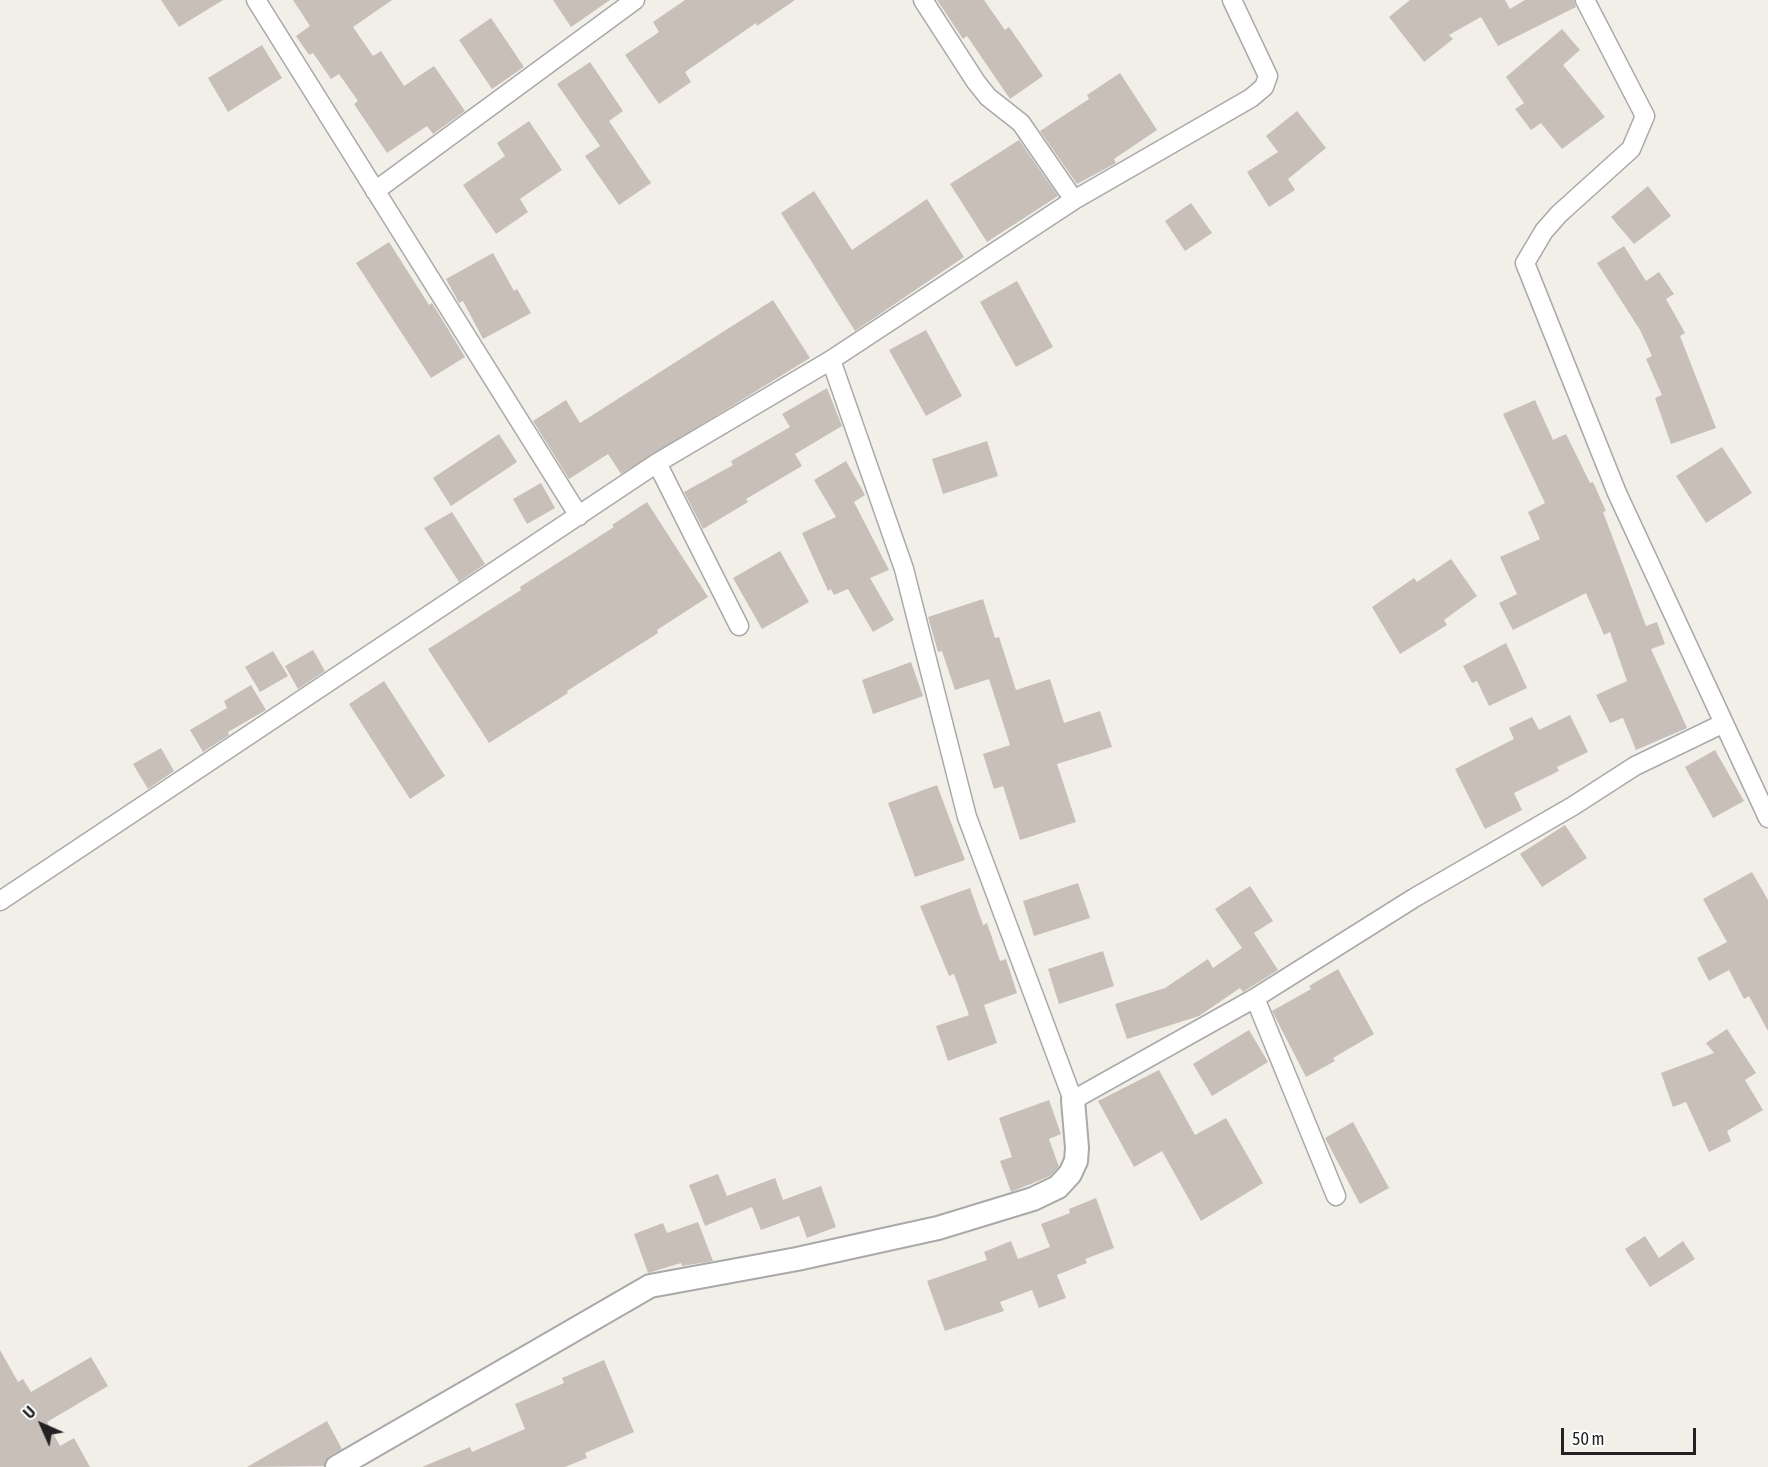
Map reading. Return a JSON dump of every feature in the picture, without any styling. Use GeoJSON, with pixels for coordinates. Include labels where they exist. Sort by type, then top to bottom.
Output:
{"type":"FeatureCollection","features":[{"type":"Feature","properties":{"kind":"street"},"geometry":{"type":"LineString","coordinates":[[256,0],[579,516]]}},
{"type":"Feature","properties":{"kind":"street"},"geometry":{"type":"LineString","coordinates":[[375,191],[635,0]]}},
{"type":"Feature","properties":{"kind":"street"},"geometry":{"type":"LineString","coordinates":[[923,0],[976,82],[988,97],[1028,132],[1074,200]]}},
{"type":"Feature","properties":{"kind":"street"},"geometry":{"type":"LineString","coordinates":[[0,901],[657,463],[831,360],[1074,200],[1251,98],[1264,87],[1268,76],[1232,0]]}},
{"type":"Feature","properties":{"kind":"street"},"geometry":{"type":"LineString","coordinates":[[1585,0],[1645,116],[1632,149],[1559,214],[1544,231],[1526,258],[1527,268],[1617,493],[1722,724],[1768,818]]}},
{"type":"Feature","properties":{"kind":"street"},"geometry":{"type":"LineString","coordinates":[[337,1467],[650,1286],[698,1275],[797,1259],[938,1228],[1033,1199],[1058,1187],[1070,1174],[1076,1161],[1073,1100],[967,818],[904,569],[831,360]]}},
{"type":"Feature","properties":{"kind":"street"},"geometry":{"type":"LineString","coordinates":[[657,463],[739,626]]}},
{"type":"Feature","properties":{"kind":"street"},"geometry":{"type":"LineString","coordinates":[[1073,1100],[1255,998],[1414,898],[1564,812],[1635,766],[1722,724]]}},
{"type":"Feature","properties":{"kind":"street"},"geometry":{"type":"LineString","coordinates":[[1255,998],[1336,1196]]}},
{"type":"Feature","properties":{"kind":"building"},"geometry":{"type":"Polygon","coordinates":[[[161,0],[223,0],[179,27],[161,0]]]}},
{"type":"Feature","properties":{"kind":"building"},"geometry":{"type":"Polygon","coordinates":[[[293,0],[392,0],[353,27],[373,56],[381,51],[404,86],[434,66],[465,111],[433,134],[427,126],[387,153],[354,104],[358,101],[339,74],[331,79],[313,53],[309,55],[296,36],[310,26],[293,0]]]}},
{"type":"Feature","properties":{"kind":"building"},"geometry":{"type":"Polygon","coordinates":[[[553,0],[610,0],[571,27],[553,0]]]}},
{"type":"Feature","properties":{"kind":"building"},"geometry":{"type":"Polygon","coordinates":[[[685,0],[795,0],[757,26],[756,23],[685,72],[691,82],[659,104],[625,55],[659,32],[653,22],[685,0]]]}},
{"type":"Feature","properties":{"kind":"building"},"geometry":{"type":"Polygon","coordinates":[[[937,0],[984,0],[1005,30],[1009,27],[1043,76],[1010,99],[967,36],[963,39],[937,0]]]}},
{"type":"Feature","properties":{"kind":"building"},"geometry":{"type":"Polygon","coordinates":[[[1410,0],[1505,0],[1510,9],[1525,0],[1574,0],[1576,7],[1498,46],[1481,17],[1449,35],[1453,39],[1424,62],[1389,17],[1410,0]]]}},
{"type":"Feature","properties":{"kind":"building"},"geometry":{"type":"Polygon","coordinates":[[[491,18],[524,67],[492,89],[459,40],[491,18]]]}},
{"type":"Feature","properties":{"kind":"building"},"geometry":{"type":"Polygon","coordinates":[[[1562,29],[1580,50],[1563,65],[1605,117],[1562,149],[1541,123],[1531,130],[1515,109],[1524,103],[1506,77],[1562,29]]]}},
{"type":"Feature","properties":{"kind":"building"},"geometry":{"type":"Polygon","coordinates":[[[262,45],[282,78],[228,112],[208,78],[262,45]]]}},
{"type":"Feature","properties":{"kind":"building"},"geometry":{"type":"Polygon","coordinates":[[[590,62],[623,111],[609,121],[651,183],[619,205],[585,156],[600,146],[557,84],[590,62]]]}},
{"type":"Feature","properties":{"kind":"building"},"geometry":{"type":"Polygon","coordinates":[[[1120,73],[1157,130],[1114,159],[1116,163],[1077,184],[1040,131],[1089,99],[1087,95],[1120,73]]]}},
{"type":"Feature","properties":{"kind":"building"},"geometry":{"type":"Polygon","coordinates":[[[1297,111],[1326,148],[1288,179],[1295,190],[1269,207],[1247,172],[1278,152],[1266,136],[1297,111]]]}},
{"type":"Feature","properties":{"kind":"building"},"geometry":{"type":"Polygon","coordinates":[[[529,121],[562,170],[520,199],[528,212],[496,234],[463,185],[505,156],[497,143],[529,121]]]}},
{"type":"Feature","properties":{"kind":"building"},"geometry":{"type":"Polygon","coordinates":[[[1019,140],[1058,196],[987,242],[950,184],[1019,140]]]}},
{"type":"Feature","properties":{"kind":"building"},"geometry":{"type":"Polygon","coordinates":[[[1648,186],[1671,216],[1634,244],[1611,217],[1648,186]]]}},
{"type":"Feature","properties":{"kind":"building"},"geometry":{"type":"Polygon","coordinates":[[[814,191],[852,250],[927,199],[964,257],[855,331],[781,213],[814,191]]]}},
{"type":"Feature","properties":{"kind":"building"},"geometry":{"type":"Polygon","coordinates":[[[1191,203],[1212,233],[1185,251],[1165,221],[1191,203]]]}},
{"type":"Feature","properties":{"kind":"building"},"geometry":{"type":"Polygon","coordinates":[[[389,242],[429,305],[432,303],[465,357],[431,378],[356,263],[389,242]]]}},
{"type":"Feature","properties":{"kind":"building"},"geometry":{"type":"Polygon","coordinates":[[[1624,246],[1646,281],[1659,272],[1674,294],[1666,299],[1685,333],[1680,336],[1716,428],[1671,444],[1655,398],[1662,395],[1646,359],[1652,356],[1640,330],[1597,263],[1624,246]]]}},
{"type":"Feature","properties":{"kind":"building"},"geometry":{"type":"Polygon","coordinates":[[[493,253],[514,291],[517,289],[531,313],[483,339],[463,301],[459,303],[446,279],[493,253]]]}},
{"type":"Feature","properties":{"kind":"building"},"geometry":{"type":"Polygon","coordinates":[[[1017,281],[1053,347],[1016,367],[980,302],[1017,281]]]}},
{"type":"Feature","properties":{"kind":"building"},"geometry":{"type":"Polygon","coordinates":[[[773,300],[810,358],[621,474],[608,454],[569,479],[533,421],[566,400],[580,423],[773,300]]]}},
{"type":"Feature","properties":{"kind":"building"},"geometry":{"type":"Polygon","coordinates":[[[926,330],[962,396],[926,416],[889,350],[926,330]]]}},
{"type":"Feature","properties":{"kind":"building"},"geometry":{"type":"Polygon","coordinates":[[[827,388],[842,426],[795,454],[802,466],[746,499],[748,502],[703,529],[684,492],[733,465],[731,461],[790,427],[782,414],[827,388]]]}},
{"type":"Feature","properties":{"kind":"building"},"geometry":{"type":"Polygon","coordinates":[[[1535,400],[1553,440],[1566,434],[1590,483],[1593,482],[1606,511],[1603,512],[1646,626],[1657,622],[1665,644],[1651,649],[1687,728],[1636,750],[1623,718],[1610,723],[1596,695],[1627,681],[1610,632],[1604,635],[1586,593],[1513,630],[1499,603],[1517,594],[1500,557],[1540,539],[1528,512],[1545,503],[1503,414],[1535,400]]]}},
{"type":"Feature","properties":{"kind":"building"},"geometry":{"type":"Polygon","coordinates":[[[499,434],[517,462],[451,506],[433,478],[499,434]]]}},
{"type":"Feature","properties":{"kind":"building"},"geometry":{"type":"Polygon","coordinates":[[[987,441],[998,476],[943,494],[932,459],[987,441]]]}},
{"type":"Feature","properties":{"kind":"building"},"geometry":{"type":"Polygon","coordinates":[[[1722,447],[1752,493],[1706,523],[1676,476],[1722,447]]]}},
{"type":"Feature","properties":{"kind":"building"},"geometry":{"type":"Polygon","coordinates":[[[846,461],[865,495],[854,502],[889,570],[870,578],[894,620],[873,632],[848,589],[834,595],[831,589],[828,591],[802,533],[836,517],[814,480],[846,461]]]}},
{"type":"Feature","properties":{"kind":"building"},"geometry":{"type":"Polygon","coordinates":[[[541,483],[555,508],[527,524],[513,499],[541,483]]]}},
{"type":"Feature","properties":{"kind":"building"},"geometry":{"type":"Polygon","coordinates":[[[647,502],[708,597],[657,630],[658,633],[567,691],[568,693],[489,743],[428,649],[521,590],[520,587],[614,527],[612,525],[647,502]]]}},
{"type":"Feature","properties":{"kind":"building"},"geometry":{"type":"Polygon","coordinates":[[[452,512],[485,564],[459,582],[424,528],[452,512]]]}},
{"type":"Feature","properties":{"kind":"building"},"geometry":{"type":"Polygon","coordinates":[[[780,551],[809,602],[762,629],[733,578],[780,551]]]}},
{"type":"Feature","properties":{"kind":"building"},"geometry":{"type":"Polygon","coordinates":[[[1451,559],[1477,596],[1444,620],[1447,625],[1400,654],[1372,607],[1414,578],[1417,582],[1451,559]]]}},
{"type":"Feature","properties":{"kind":"building"},"geometry":{"type":"Polygon","coordinates":[[[983,599],[995,638],[999,637],[1016,690],[1050,679],[1064,723],[1100,711],[1112,747],[1057,764],[1076,822],[1020,840],[1003,786],[994,789],[983,754],[1010,745],[989,679],[955,690],[942,651],[938,652],[928,617],[983,599]]]}},
{"type":"Feature","properties":{"kind":"building"},"geometry":{"type":"Polygon","coordinates":[[[1506,643],[1527,688],[1489,706],[1477,681],[1472,683],[1463,666],[1506,643]]]}},
{"type":"Feature","properties":{"kind":"building"},"geometry":{"type":"Polygon","coordinates":[[[313,650],[325,671],[298,689],[285,666],[313,650]]]}},
{"type":"Feature","properties":{"kind":"building"},"geometry":{"type":"Polygon","coordinates":[[[273,651],[288,676],[260,692],[245,667],[273,651]]]}},
{"type":"Feature","properties":{"kind":"building"},"geometry":{"type":"Polygon","coordinates":[[[911,662],[923,696],[873,714],[862,680],[911,662]]]}},
{"type":"Feature","properties":{"kind":"building"},"geometry":{"type":"Polygon","coordinates":[[[384,681],[445,776],[410,799],[349,704],[384,681]]]}},
{"type":"Feature","properties":{"kind":"building"},"geometry":{"type":"Polygon","coordinates":[[[251,685],[266,710],[228,732],[229,735],[203,752],[190,730],[227,708],[224,701],[251,685]]]}},
{"type":"Feature","properties":{"kind":"building"},"geometry":{"type":"Polygon","coordinates":[[[1570,715],[1588,752],[1557,767],[1559,771],[1514,793],[1522,810],[1485,829],[1455,769],[1514,739],[1509,728],[1532,717],[1539,730],[1570,715]]]}},
{"type":"Feature","properties":{"kind":"building"},"geometry":{"type":"Polygon","coordinates":[[[161,748],[174,771],[148,789],[133,764],[161,748]]]}},
{"type":"Feature","properties":{"kind":"building"},"geometry":{"type":"Polygon","coordinates":[[[1715,750],[1744,801],[1713,818],[1685,767],[1715,750]]]}},
{"type":"Feature","properties":{"kind":"building"},"geometry":{"type":"Polygon","coordinates":[[[937,785],[965,860],[915,877],[888,803],[937,785]]]}},
{"type":"Feature","properties":{"kind":"building"},"geometry":{"type":"Polygon","coordinates":[[[1565,825],[1587,858],[1542,887],[1520,854],[1565,825]]]}},
{"type":"Feature","properties":{"kind":"building"},"geometry":{"type":"Polygon","coordinates":[[[1752,872],[1768,900],[1768,1031],[1749,996],[1744,999],[1729,970],[1709,981],[1697,958],[1727,942],[1703,899],[1752,872]]]}},
{"type":"Feature","properties":{"kind":"building"},"geometry":{"type":"Polygon","coordinates":[[[1078,883],[1090,918],[1034,936],[1023,901],[1078,883]]]}},
{"type":"Feature","properties":{"kind":"building"},"geometry":{"type":"Polygon","coordinates":[[[1250,886],[1273,921],[1254,933],[1278,970],[1243,992],[1240,988],[1199,1016],[1127,1039],[1115,1004],[1165,988],[1208,959],[1213,968],[1242,948],[1215,909],[1250,886]]]}},
{"type":"Feature","properties":{"kind":"building"},"geometry":{"type":"Polygon","coordinates":[[[970,888],[983,925],[987,923],[1000,961],[1006,959],[1017,993],[984,1005],[997,1043],[948,1061],[936,1026],[969,1015],[954,974],[949,976],[920,906],[970,888]]]}},
{"type":"Feature","properties":{"kind":"building"},"geometry":{"type":"Polygon","coordinates":[[[1103,951],[1114,986],[1059,1004],[1048,969],[1103,951]]]}},
{"type":"Feature","properties":{"kind":"building"},"geometry":{"type":"Polygon","coordinates":[[[1338,969],[1374,1034],[1333,1058],[1335,1061],[1306,1077],[1272,1011],[1311,989],[1309,986],[1338,969]]]}},
{"type":"Feature","properties":{"kind":"building"},"geometry":{"type":"Polygon","coordinates":[[[1727,1029],[1756,1073],[1745,1080],[1763,1110],[1727,1131],[1731,1141],[1709,1152],[1686,1102],[1673,1107],[1661,1073],[1714,1053],[1706,1043],[1727,1029]]]}},
{"type":"Feature","properties":{"kind":"building"},"geometry":{"type":"Polygon","coordinates":[[[1249,1030],[1268,1062],[1212,1096],[1193,1064],[1249,1030]]]}},
{"type":"Feature","properties":{"kind":"building"},"geometry":{"type":"Polygon","coordinates":[[[1159,1070],[1195,1135],[1226,1118],[1263,1183],[1201,1221],[1162,1151],[1134,1167],[1098,1101],[1159,1070]]]}},
{"type":"Feature","properties":{"kind":"building"},"geometry":{"type":"Polygon","coordinates":[[[1049,1100],[1061,1134],[1049,1139],[1059,1167],[1050,1176],[1011,1192],[1000,1161],[1012,1157],[999,1118],[1049,1100]]]}},
{"type":"Feature","properties":{"kind":"building"},"geometry":{"type":"Polygon","coordinates":[[[1353,1122],[1389,1188],[1360,1204],[1325,1138],[1353,1122]]]}},
{"type":"Feature","properties":{"kind":"building"},"geometry":{"type":"Polygon","coordinates":[[[718,1174],[727,1196],[775,1178],[783,1200],[821,1186],[836,1227],[807,1238],[799,1216],[761,1230],[752,1207],[705,1226],[689,1185],[718,1174]]]}},
{"type":"Feature","properties":{"kind":"building"},"geometry":{"type":"Polygon","coordinates":[[[1096,1198],[1114,1248],[1085,1259],[1087,1263],[1057,1275],[1066,1298],[1039,1308],[1032,1290],[1000,1302],[1004,1311],[945,1331],[927,1281],[987,1260],[984,1252],[1011,1241],[1018,1259],[1050,1247],[1041,1224],[1070,1213],[1069,1209],[1096,1198]]]}},
{"type":"Feature","properties":{"kind":"building"},"geometry":{"type":"Polygon","coordinates":[[[698,1222],[713,1261],[682,1266],[681,1263],[648,1273],[634,1234],[663,1223],[667,1233],[698,1222]]]}},
{"type":"Feature","properties":{"kind":"building"},"geometry":{"type":"Polygon","coordinates":[[[1645,1236],[1659,1258],[1683,1241],[1695,1259],[1650,1287],[1625,1249],[1645,1236]]]}},
{"type":"Feature","properties":{"kind":"building"},"geometry":{"type":"Polygon","coordinates":[[[0,1350],[18,1382],[23,1379],[31,1392],[91,1357],[108,1386],[47,1422],[60,1446],[74,1438],[90,1467],[0,1467],[0,1350]]]}},
{"type":"Feature","properties":{"kind":"building"},"geometry":{"type":"Polygon","coordinates":[[[604,1360],[634,1432],[585,1453],[587,1458],[565,1467],[422,1467],[470,1447],[472,1452],[525,1429],[515,1404],[564,1383],[562,1378],[604,1360]]]}},
{"type":"Feature","properties":{"kind":"building"},"geometry":{"type":"Polygon","coordinates":[[[327,1421],[342,1449],[330,1456],[324,1466],[247,1467],[327,1421]]]}}]}
